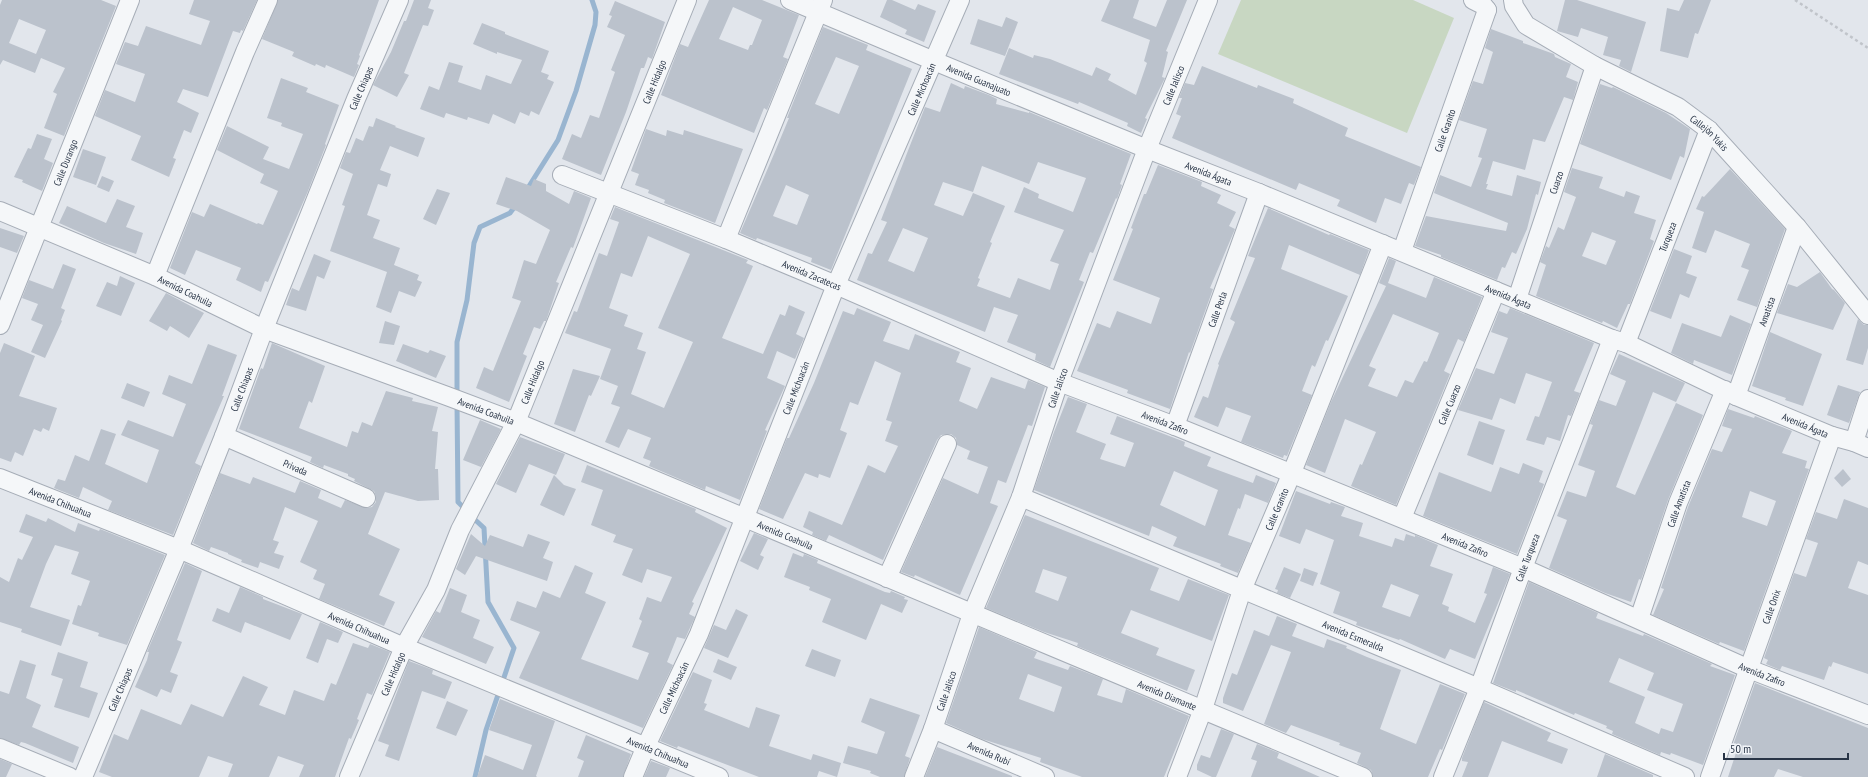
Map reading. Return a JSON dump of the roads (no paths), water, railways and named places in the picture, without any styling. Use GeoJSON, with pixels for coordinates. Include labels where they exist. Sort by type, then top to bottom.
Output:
{"type":"FeatureCollection","features":[{"type":"Feature","properties":{"kind":"street"},"geometry":{"type":"LineString","coordinates":[[155,276],[245,52],[268,0]]}},
{"type":"Feature","properties":{"kind":"street","name":"Calle Chiapas"},"geometry":{"type":"LineString","coordinates":[[83,777],[179,549],[224,436],[264,329],[356,99],[399,0]]}},
{"type":"Feature","properties":{"kind":"street","name":"Calle Hidalgo"},"geometry":{"type":"LineString","coordinates":[[349,777],[404,647],[436,590],[460,530],[516,422],[688,0]]}},
{"type":"Feature","properties":{"kind":"street","name":"Avenida Guanajuato"},"geometry":{"type":"LineString","coordinates":[[790,0],[821,6],[934,62],[1147,149]]}},
{"type":"Feature","properties":{"kind":"street","name":"Calle Michoacán"},"geometry":{"type":"LineString","coordinates":[[633,777],[699,634],[836,285],[960,0]]}},
{"type":"Feature","properties":{"kind":"street","name":"Calle Jalisco"},"geometry":{"type":"LineString","coordinates":[[914,777],[933,729],[972,614],[1021,497],[1059,382],[1147,149],[1208,0]]}},
{"type":"Feature","properties":{"kind":"street","name":"Calle Durango"},"geometry":{"type":"LineString","coordinates":[[0,325],[40,227],[126,1]]}},
{"type":"Feature","properties":{"kind":"street"},"geometry":{"type":"LineString","coordinates":[[1480,5],[1513,3]]}},
{"type":"Feature","properties":{"kind":"street","name":"Callejón Yukis"},"geometry":{"type":"LineString","coordinates":[[1513,3],[1526,25],[1595,66],[1678,107],[1709,130],[1797,227],[1868,315]]}},
{"type":"Feature","properties":{"kind":"street","name":"Calle Granito"},"geometry":{"type":"LineString","coordinates":[[1402,251],[1480,5]]}},
{"type":"Feature","properties":{"kind":"street"},"geometry":{"type":"LineString","coordinates":[[726,239],[821,6]]}},
{"type":"Feature","properties":{"kind":"street","name":"Cuarzo"},"geometry":{"type":"LineString","coordinates":[[1517,299],[1595,66]]}},
{"type":"Feature","properties":{"kind":"street","name":"Turqueza"},"geometry":{"type":"LineString","coordinates":[[1619,341],[1709,130]]}},
{"type":"Feature","properties":{"kind":"street","name":"Avenida Ágata"},"geometry":{"type":"LineString","coordinates":[[1147,149],[1402,251],[1619,341],[1730,393],[1832,436],[1861,445]]}},
{"type":"Feature","properties":{"kind":"street","name":"Avenida Zacatecas"},"geometry":{"type":"LineString","coordinates":[[562,175],[726,239],[1059,382]]}},
{"type":"Feature","properties":{"kind":"street","name":"Calle Perla"},"geometry":{"type":"LineString","coordinates":[[1175,426],[1260,193]]}},
{"type":"Feature","properties":{"kind":"street","name":"Avenida Coahuila"},"geometry":{"type":"LineString","coordinates":[[0,211],[155,276],[264,329],[516,422],[972,614]]}},
{"type":"Feature","properties":{"kind":"street","name":"Amatista"},"geometry":{"type":"LineString","coordinates":[[1730,393],[1797,227]]}},
{"type":"Feature","properties":{"kind":"street","name":"Calle Granito"},"geometry":{"type":"LineString","coordinates":[[1177,777],[1203,709],[1242,590],[1291,475],[1383,244]]}},
{"type":"Feature","properties":{"kind":"street","name":"Calle Cuarzo"},"geometry":{"type":"LineString","coordinates":[[1402,518],[1496,291]]}},
{"type":"Feature","properties":{"kind":"street","name":"Calle Turqueza"},"geometry":{"type":"LineString","coordinates":[[1443,777],[1479,688],[1523,568],[1619,341]]}},
{"type":"Feature","properties":{"kind":"street","name":"Avenida Zafiro"},"geometry":{"type":"LineString","coordinates":[[1059,382],[1175,426],[1291,475],[1402,518],[1523,568],[1749,668],[1866,708]]}},
{"type":"Feature","properties":{"kind":"street","name":"Calle Amatista"},"geometry":{"type":"LineString","coordinates":[[1639,619],[1678,503],[1730,393]]}},
{"type":"Feature","properties":{"kind":"street"},"geometry":{"type":"LineString","coordinates":[[1861,445],[1868,399]]}},
{"type":"Feature","properties":{"kind":"street","name":"Privada"},"geometry":{"type":"LineString","coordinates":[[224,436],[366,498]]}},
{"type":"Feature","properties":{"kind":"street","name":"Calle Onix"},"geometry":{"type":"LineString","coordinates":[[1710,777],[1832,436]]}},
{"type":"Feature","properties":{"kind":"street"},"geometry":{"type":"LineString","coordinates":[[887,578],[947,444]]}},
{"type":"Feature","properties":{"kind":"street","name":"Avenida Chihuahua"},"geometry":{"type":"LineString","coordinates":[[0,478],[179,549],[404,647],[719,777]]}},
{"type":"Feature","properties":{"kind":"street","name":"Avenida Esmeralda"},"geometry":{"type":"LineString","coordinates":[[1021,497],[1479,688],[1685,777]]}},
{"type":"Feature","properties":{"kind":"street","name":"Avenida Diamante"},"geometry":{"type":"LineString","coordinates":[[972,614],[1363,777]]}},
{"type":"Feature","properties":{"kind":"street","name":"Avenida Rubí"},"geometry":{"type":"LineString","coordinates":[[933,729],[1044,777]]}},
{"type":"Feature","properties":{"kind":"street"},"geometry":{"type":"LineString","coordinates":[[0,748],[70,777]]}},
{"type":"Feature","properties":{"kind":"waterway"},"geometry":{"type":"LineString","coordinates":[[526,191],[558,140],[576,91],[595,25],[596,12],[592,0]]}},
{"type":"Feature","properties":{"kind":"waterway"},"geometry":{"type":"LineString","coordinates":[[457,395],[457,342],[467,300],[474,243],[480,227],[510,213],[516,205]]}},
{"type":"Feature","properties":{"kind":"waterway"},"geometry":{"type":"LineString","coordinates":[[457,403],[458,502],[466,510]]}},
{"type":"Feature","properties":{"kind":"waterway"},"geometry":{"type":"LineString","coordinates":[[471,516],[484,528],[488,602],[514,648],[486,730],[475,777]]}}]}
